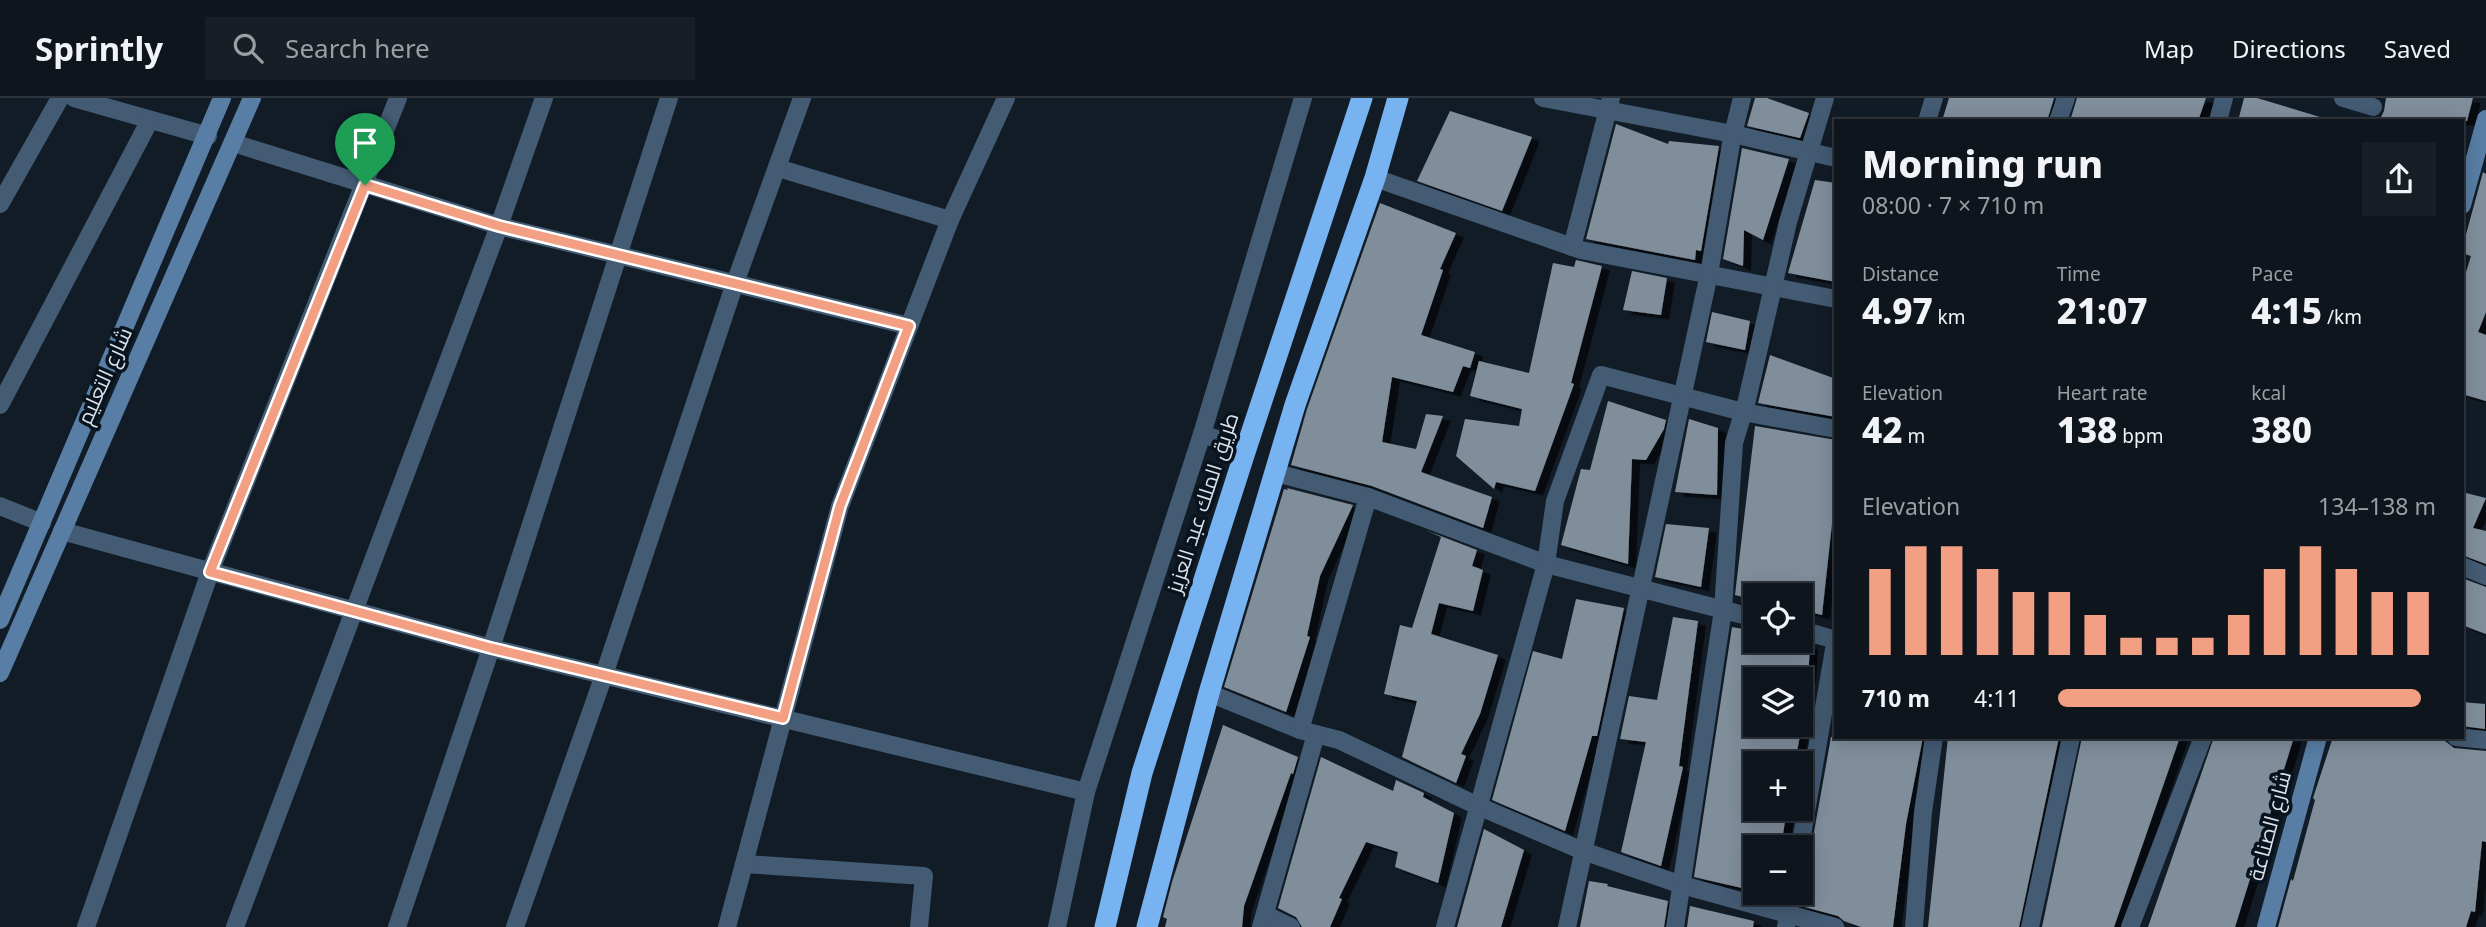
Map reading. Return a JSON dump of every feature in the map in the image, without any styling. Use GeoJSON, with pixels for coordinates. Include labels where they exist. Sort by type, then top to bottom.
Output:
{"type":"FeatureCollection","features":[{"type":"Feature","properties":{"kind":"highway","name":"طريق الملك عبد العزيز"},"geometry":{"type":"LineString","coordinates":[[1105,927],[1142,773],[1245,449],[1362,98]]}},
{"type":"Feature","properties":{"kind":"highway"},"geometry":{"type":"LineString","coordinates":[[1147,927],[1209,693],[1295,405],[1375,178],[1398,98]]}},
{"type":"Feature","properties":{"kind":"street"},"geometry":{"type":"LineString","coordinates":[[0,204],[60,98]]}},
{"type":"Feature","properties":{"kind":"street"},"geometry":{"type":"LineString","coordinates":[[74,98],[113,104],[150,120],[208,136]]}},
{"type":"Feature","properties":{"kind":"street","name":"شارع التعليم"},"geometry":{"type":"LineString","coordinates":[[0,620],[222,98]]}},
{"type":"Feature","properties":{"kind":"street","name":"شارع التعليم"},"geometry":{"type":"LineString","coordinates":[[0,673],[252,98]]}},
{"type":"Feature","properties":{"kind":"street"},"geometry":{"type":"LineString","coordinates":[[86,927],[210,572],[398,98]]}},
{"type":"Feature","properties":{"kind":"street"},"geometry":{"type":"LineString","coordinates":[[235,927],[356,611],[544,98]]}},
{"type":"Feature","properties":{"kind":"street"},"geometry":{"type":"LineString","coordinates":[[397,927],[491,648],[669,98]]}},
{"type":"Feature","properties":{"kind":"street"},"geometry":{"type":"LineString","coordinates":[[515,927],[604,675],[735,284],[802,98]]}},
{"type":"Feature","properties":{"kind":"street"},"geometry":{"type":"LineString","coordinates":[[727,927],[840,506],[950,220],[1006,98]]}},
{"type":"Feature","properties":{"kind":"street"},"geometry":{"type":"LineString","coordinates":[[1057,927],[1086,792],[1202,434],[1303,98]]}},
{"type":"Feature","properties":{"kind":"street"},"geometry":{"type":"LineString","coordinates":[[1543,98],[1610,104],[1834,158]]}},
{"type":"Feature","properties":{"kind":"street"},"geometry":{"type":"LineString","coordinates":[[1567,927],[1709,274],[1733,134],[1742,98]]}},
{"type":"Feature","properties":{"kind":"street"},"geometry":{"type":"LineString","coordinates":[[1675,927],[1723,610],[1734,443],[1788,222],[1825,98]]}},
{"type":"Feature","properties":{"kind":"street"},"geometry":{"type":"LineString","coordinates":[[1928,119],[1934,98]]}},
{"type":"Feature","properties":{"kind":"street"},"geometry":{"type":"LineString","coordinates":[[2060,119],[2066,98]]}},
{"type":"Feature","properties":{"kind":"street"},"geometry":{"type":"LineString","coordinates":[[2219,119],[2224,98]]}},
{"type":"Feature","properties":{"kind":"street"},"geometry":{"type":"LineString","coordinates":[[2343,98],[2372,109]]}},
{"type":"Feature","properties":{"kind":"street"},"geometry":{"type":"LineString","coordinates":[[1572,247],[1610,104]]}},
{"type":"Feature","properties":{"kind":"street"},"geometry":{"type":"LineString","coordinates":[[2464,200],[2480,162],[2486,119]]}},
{"type":"Feature","properties":{"kind":"street"},"geometry":{"type":"LineString","coordinates":[[0,405],[150,120]]}},
{"type":"Feature","properties":{"kind":"street"},"geometry":{"type":"LineString","coordinates":[[233,143],[499,226],[909,326]]}},
{"type":"Feature","properties":{"kind":"street"},"geometry":{"type":"LineString","coordinates":[[778,168],[950,220]]}},
{"type":"Feature","properties":{"kind":"street"},"geometry":{"type":"LineString","coordinates":[[1375,178],[1572,247],[1834,299]]}},
{"type":"Feature","properties":{"kind":"street"},"geometry":{"type":"LineString","coordinates":[[1445,927],[1546,564],[1555,501],[1601,375],[1743,412],[1834,429]]}},
{"type":"Feature","properties":{"kind":"street"},"geometry":{"type":"LineString","coordinates":[[1202,434],[1245,449]]}},
{"type":"Feature","properties":{"kind":"street"},"geometry":{"type":"LineString","coordinates":[[1276,473],[1368,497],[1546,564],[1743,615]]}},
{"type":"Feature","properties":{"kind":"street"},"geometry":{"type":"LineString","coordinates":[[1290,927],[1264,921],[1308,732],[1368,497]]}},
{"type":"Feature","properties":{"kind":"street"},"geometry":{"type":"LineString","coordinates":[[0,506],[42,523]]}},
{"type":"Feature","properties":{"kind":"street"},"geometry":{"type":"LineString","coordinates":[[62,531],[491,648],[1086,792]]}},
{"type":"Feature","properties":{"kind":"street"},"geometry":{"type":"LineString","coordinates":[[2464,567],[2486,576]]}},
{"type":"Feature","properties":{"kind":"street"},"geometry":{"type":"LineString","coordinates":[[1813,634],[1834,639]]}},
{"type":"Feature","properties":{"kind":"street"},"geometry":{"type":"LineString","coordinates":[[1802,835],[1834,651]]}},
{"type":"Feature","properties":{"kind":"street"},"geometry":{"type":"LineString","coordinates":[[1209,693],[1308,732],[1339,740],[1478,806],[1583,851],[1787,920],[1835,927]]}},
{"type":"Feature","properties":{"kind":"street"},"geometry":{"type":"LineString","coordinates":[[2464,738],[2486,740]]}},
{"type":"Feature","properties":{"kind":"street"},"geometry":{"type":"LineString","coordinates":[[1914,927],[1923,812],[1934,739]]}},
{"type":"Feature","properties":{"kind":"street"},"geometry":{"type":"LineString","coordinates":[[2030,927],[2071,739]]}},
{"type":"Feature","properties":{"kind":"street"},"geometry":{"type":"LineString","coordinates":[[2130,927],[2202,739]]}},
{"type":"Feature","properties":{"kind":"street","name":"شارع الصناعة"},"geometry":{"type":"LineString","coordinates":[[2266,927],[2317,739]]}},
{"type":"Feature","properties":{"kind":"street"},"geometry":{"type":"LineString","coordinates":[[745,864],[924,876],[919,927]]}},
{"type":"Feature","properties":{"kind":"building"},"geometry":{"type":"Polygon","coordinates":[[[1755,98],[1767,98],[1809,113],[1800,138],[1747,126],[1755,98]]]}},
{"type":"Feature","properties":{"kind":"building"},"geometry":{"type":"Polygon","coordinates":[[[1949,98],[2054,98],[2048,119],[1943,119],[1949,98]]]}},
{"type":"Feature","properties":{"kind":"building"},"geometry":{"type":"Polygon","coordinates":[[[2077,98],[2206,98],[2199,119],[2071,119],[2077,98]]]}},
{"type":"Feature","properties":{"kind":"building"},"geometry":{"type":"Polygon","coordinates":[[[2244,98],[2257,98],[2320,117],[2320,119],[2239,119],[2244,98]]]}},
{"type":"Feature","properties":{"kind":"building"},"geometry":{"type":"Polygon","coordinates":[[[2386,98],[2473,98],[2467,121],[2380,119],[2386,98]]]}},
{"type":"Feature","properties":{"kind":"building"},"geometry":{"type":"Polygon","coordinates":[[[1450,111],[1532,137],[1502,211],[1417,181],[1450,111]]]}},
{"type":"Feature","properties":{"kind":"building"},"geometry":{"type":"Polygon","coordinates":[[[1616,124],[1668,144],[1669,141],[1719,146],[1701,251],[1696,250],[1695,260],[1586,239],[1616,124]]]}},
{"type":"Feature","properties":{"kind":"building"},"geometry":{"type":"Polygon","coordinates":[[[1742,148],[1789,159],[1763,240],[1744,230],[1743,266],[1723,259],[1742,148]]]}},
{"type":"Feature","properties":{"kind":"building"},"geometry":{"type":"Polygon","coordinates":[[[2483,172],[2486,174],[2486,312],[2478,332],[2486,335],[2486,401],[2464,395],[2464,279],[2471,256],[2464,254],[2464,242],[2483,172]]]}},
{"type":"Feature","properties":{"kind":"building"},"geometry":{"type":"Polygon","coordinates":[[[1815,180],[1834,183],[1834,282],[1788,273],[1815,180]]]}},
{"type":"Feature","properties":{"kind":"building"},"geometry":{"type":"Polygon","coordinates":[[[1380,203],[1456,233],[1440,269],[1443,270],[1421,335],[1475,352],[1470,368],[1463,366],[1453,392],[1392,377],[1382,442],[1416,449],[1426,414],[1443,416],[1421,472],[1492,497],[1483,528],[1372,486],[1291,465],[1307,409],[1380,203]]]}},
{"type":"Feature","properties":{"kind":"building"},"geometry":{"type":"Polygon","coordinates":[[[1576,260],[1602,266],[1571,383],[1574,384],[1535,491],[1496,482],[1494,489],[1456,456],[1465,419],[1519,426],[1522,409],[1470,396],[1479,361],[1529,373],[1553,263],[1574,267],[1576,260]]]}},
{"type":"Feature","properties":{"kind":"building"},"geometry":{"type":"Polygon","coordinates":[[[1632,271],[1667,278],[1661,315],[1623,310],[1632,271]]]}},
{"type":"Feature","properties":{"kind":"building"},"geometry":{"type":"Polygon","coordinates":[[[1712,312],[1750,321],[1745,350],[1706,342],[1712,312]]]}},
{"type":"Feature","properties":{"kind":"building"},"geometry":{"type":"Polygon","coordinates":[[[1770,355],[1834,378],[1834,417],[1758,403],[1770,355]]]}},
{"type":"Feature","properties":{"kind":"building"},"geometry":{"type":"Polygon","coordinates":[[[1608,401],[1666,420],[1664,429],[1646,460],[1632,459],[1628,564],[1561,545],[1581,469],[1590,470],[1608,401]]]}},
{"type":"Feature","properties":{"kind":"building"},"geometry":{"type":"Polygon","coordinates":[[[1689,419],[1718,428],[1717,495],[1675,492],[1689,419]]]}},
{"type":"Feature","properties":{"kind":"building"},"geometry":{"type":"Polygon","coordinates":[[[1755,426],[1834,440],[1834,505],[1822,615],[1813,613],[1813,583],[1743,583],[1743,597],[1735,595],[1755,426]]]}},
{"type":"Feature","properties":{"kind":"building"},"geometry":{"type":"Polygon","coordinates":[[[1287,488],[1353,505],[1320,576],[1307,636],[1310,637],[1286,712],[1224,687],[1284,489],[1288,490],[1287,488]]]}},
{"type":"Feature","properties":{"kind":"building"},"geometry":{"type":"Polygon","coordinates":[[[2464,492],[2486,498],[2473,528],[2486,531],[2486,564],[2464,556],[2464,492]]]}},
{"type":"Feature","properties":{"kind":"building"},"geometry":{"type":"Polygon","coordinates":[[[1666,524],[1709,528],[1701,587],[1655,577],[1666,524]]]}},
{"type":"Feature","properties":{"kind":"building"},"geometry":{"type":"Polygon","coordinates":[[[1425,530],[1477,550],[1472,566],[1483,570],[1473,611],[1439,603],[1431,634],[1498,655],[1480,714],[1461,754],[1466,756],[1456,783],[1402,757],[1417,701],[1384,694],[1400,625],[1412,628],[1441,537],[1425,530]]]}},
{"type":"Feature","properties":{"kind":"building"},"geometry":{"type":"Polygon","coordinates":[[[2464,579],[2486,587],[2486,634],[2464,626],[2464,579]]]}},
{"type":"Feature","properties":{"kind":"building"},"geometry":{"type":"Polygon","coordinates":[[[1576,599],[1624,608],[1597,736],[1592,736],[1565,831],[1492,800],[1533,651],[1562,659],[1576,599]]]}},
{"type":"Feature","properties":{"kind":"building"},"geometry":{"type":"Polygon","coordinates":[[[1673,617],[1698,621],[1679,766],[1683,767],[1661,866],[1621,852],[1646,742],[1620,739],[1629,696],[1657,700],[1673,617]]]}},
{"type":"Feature","properties":{"kind":"building"},"geometry":{"type":"Polygon","coordinates":[[[1732,627],[1743,629],[1743,653],[1810,653],[1809,667],[1743,667],[1743,737],[1800,737],[1797,751],[1743,751],[1743,821],[1785,821],[1783,835],[1743,835],[1743,888],[1694,877],[1732,627]]]}},
{"type":"Feature","properties":{"kind":"building"},"geometry":{"type":"Polygon","coordinates":[[[2464,702],[2485,704],[2485,729],[2464,726],[2464,702]]]}},
{"type":"Feature","properties":{"kind":"building"},"geometry":{"type":"Polygon","coordinates":[[[1223,725],[1298,757],[1244,906],[1242,927],[1165,927],[1167,919],[1163,917],[1172,882],[1223,725]]]}},
{"type":"Feature","properties":{"kind":"building"},"geometry":{"type":"Polygon","coordinates":[[[1831,737],[1923,739],[1906,824],[1893,927],[1861,927],[1838,916],[1801,906],[1813,905],[1813,838],[1831,737]]]}},
{"type":"Feature","properties":{"kind":"building"},"geometry":{"type":"Polygon","coordinates":[[[1948,739],[2059,739],[2019,927],[1928,927],[1948,739]]]}},
{"type":"Feature","properties":{"kind":"building"},"geometry":{"type":"Polygon","coordinates":[[[2082,739],[2179,739],[2114,927],[2042,927],[2082,739]]]}},
{"type":"Feature","properties":{"kind":"building"},"geometry":{"type":"Polygon","coordinates":[[[2213,739],[2293,739],[2235,927],[2148,927],[2213,739]]]}},
{"type":"Feature","properties":{"kind":"building"},"geometry":{"type":"Polygon","coordinates":[[[2332,739],[2437,739],[2454,748],[2486,751],[2486,842],[2482,841],[2475,912],[2471,911],[2466,927],[2278,927],[2315,800],[2313,798],[2332,739]]]}},
{"type":"Feature","properties":{"kind":"building"},"geometry":{"type":"Polygon","coordinates":[[[1321,757],[1393,791],[1396,780],[1424,793],[1423,797],[1454,813],[1438,883],[1395,867],[1398,852],[1366,842],[1339,898],[1342,899],[1330,927],[1302,927],[1296,917],[1278,908],[1321,757]]]}},
{"type":"Feature","properties":{"kind":"building"},"geometry":{"type":"Polygon","coordinates":[[[1484,829],[1524,850],[1501,927],[1457,927],[1484,829]]]}},
{"type":"Feature","properties":{"kind":"building"},"geometry":{"type":"Polygon","coordinates":[[[1589,881],[1668,901],[1664,927],[1580,927],[1589,881]]]}},
{"type":"Feature","properties":{"kind":"building"},"geometry":{"type":"Polygon","coordinates":[[[1690,906],[1754,921],[1753,927],[1687,927],[1690,906]]]}},
{"type":"Feature","properties":{"kind":"route"},"geometry":{"type":"LineString","coordinates":[[365,185],[499,226],[909,326],[840,506],[783,718],[491,648],[210,572],[365,185]]}}]}
